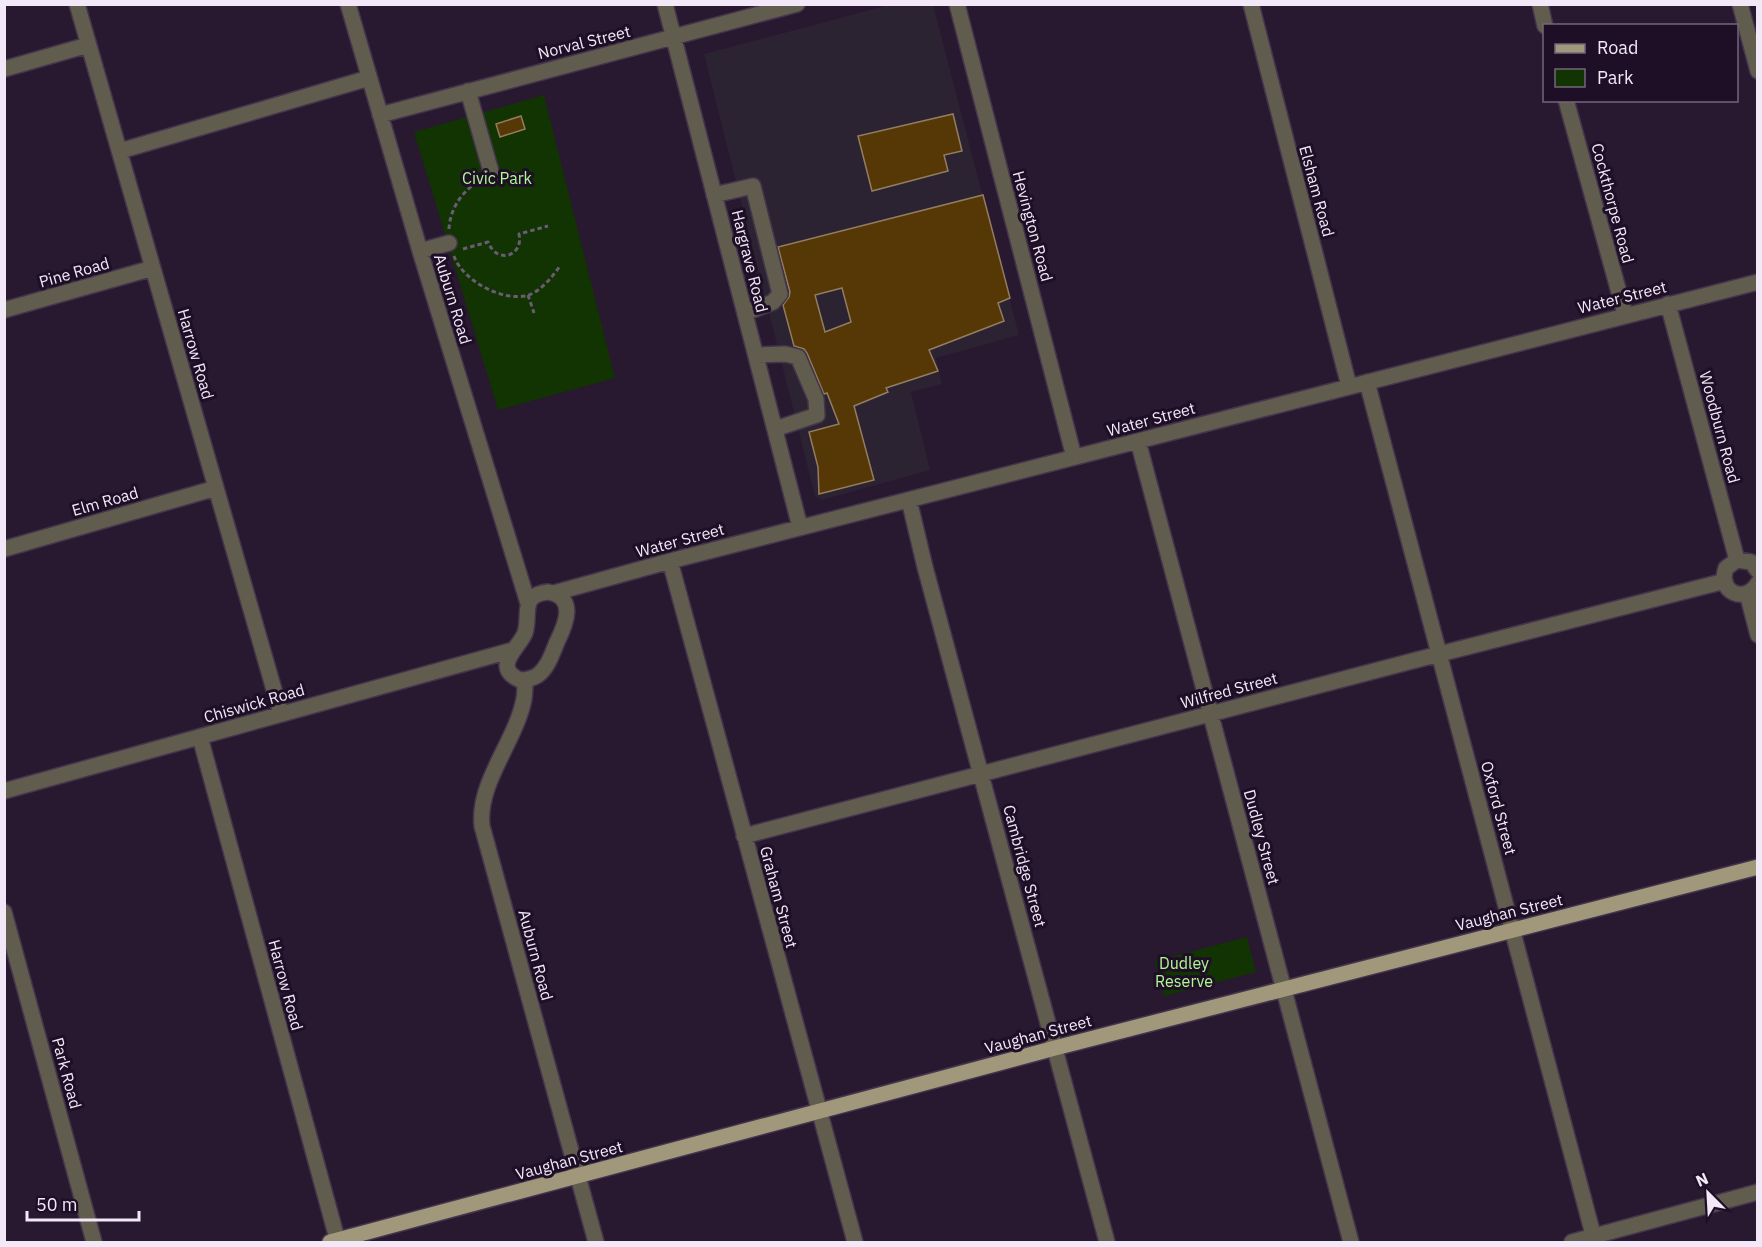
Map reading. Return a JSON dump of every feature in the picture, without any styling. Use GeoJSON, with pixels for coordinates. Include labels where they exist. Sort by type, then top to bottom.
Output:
{"type":"FeatureCollection","features":[{"type":"Feature","properties":{"kind":"main road","name":"Vaughan Street"},"geometry":{"type":"LineString","coordinates":[[335,1242],[1055,1048],[1758,867]]}},
{"type":"Feature","properties":{"kind":"street","name":"Harrow Road"},"geometry":{"type":"LineString","coordinates":[[77,4],[280,714]]}},
{"type":"Feature","properties":{"kind":"street","name":"Auburn Road"},"geometry":{"type":"LineString","coordinates":[[348,4],[420,252],[528,603]]}},
{"type":"Feature","properties":{"kind":"street","name":"Hargrave Road"},"geometry":{"type":"LineString","coordinates":[[665,4],[800,527]]}},
{"type":"Feature","properties":{"kind":"street","name":"Norval Street"},"geometry":{"type":"LineString","coordinates":[[380,115],[797,4]]}},
{"type":"Feature","properties":{"kind":"street","name":"Hevington Road"},"geometry":{"type":"LineString","coordinates":[[957,4],[1074,457]]}},
{"type":"Feature","properties":{"kind":"street","name":"Elsham Road"},"geometry":{"type":"LineString","coordinates":[[1251,4],[1349,386]]}},
{"type":"Feature","properties":{"kind":"street"},"geometry":{"type":"LineString","coordinates":[[1540,4],[1545,24]]}},
{"type":"Feature","properties":{"kind":"street"},"geometry":{"type":"LineString","coordinates":[[1740,4],[1758,71]]}},
{"type":"Feature","properties":{"kind":"street"},"geometry":{"type":"LineString","coordinates":[[4,69],[88,45]]}},
{"type":"Feature","properties":{"kind":"street"},"geometry":{"type":"LineString","coordinates":[[120,151],[369,78]]}},
{"type":"Feature","properties":{"kind":"street"},"geometry":{"type":"LineString","coordinates":[[468,91],[492,175]]}},
{"type":"Feature","properties":{"kind":"street","name":"Cockthorpe Road"},"geometry":{"type":"LineString","coordinates":[[1567,102],[1625,314]]}},
{"type":"Feature","properties":{"kind":"street"},"geometry":{"type":"LineString","coordinates":[[714,195],[753,186],[780,294],[772,302],[745,313]]}},
{"type":"Feature","properties":{"kind":"street"},"geometry":{"type":"LineString","coordinates":[[420,252],[451,247]]}},
{"type":"Feature","properties":{"kind":"street","name":"Pine Road"},"geometry":{"type":"LineString","coordinates":[[4,310],[153,268]]}},
{"type":"Feature","properties":{"kind":"street","name":"Water Street"},"geometry":{"type":"LineString","coordinates":[[528,603],[542,592],[554,593],[800,527],[1625,314],[1758,282]]}},
{"type":"Feature","properties":{"kind":"street","name":"Woodburn Road"},"geometry":{"type":"LineString","coordinates":[[1668,304],[1737,560]]}},
{"type":"Feature","properties":{"kind":"street"},"geometry":{"type":"LineString","coordinates":[[756,355],[785,354],[798,357],[816,399],[817,415],[775,429]]}},
{"type":"Feature","properties":{"kind":"street","name":"Oxford Street"},"geometry":{"type":"LineString","coordinates":[[1366,382],[1594,1240]]}},
{"type":"Feature","properties":{"kind":"street","name":"Dudley Street"},"geometry":{"type":"LineString","coordinates":[[1138,441],[1351,1242]]}},
{"type":"Feature","properties":{"kind":"street","name":"Elm Road"},"geometry":{"type":"LineString","coordinates":[[4,549],[216,488]]}},
{"type":"Feature","properties":{"kind":"street","name":"Cambridge Street"},"geometry":{"type":"LineString","coordinates":[[909,500],[1107,1242]]}},
{"type":"Feature","properties":{"kind":"street"},"geometry":{"type":"LineString","coordinates":[[1758,571],[1751,562],[1737,560],[1726,568],[1725,581],[1732,591],[1742,594],[1752,588],[1758,635]]}},
{"type":"Feature","properties":{"kind":"street","name":"Graham Street"},"geometry":{"type":"LineString","coordinates":[[670,561],[855,1242]]}},
{"type":"Feature","properties":{"kind":"street","name":"Wilfred Street"},"geometry":{"type":"LineString","coordinates":[[744,836],[1725,581]]}},
{"type":"Feature","properties":{"kind":"street"},"geometry":{"type":"LineString","coordinates":[[528,603],[526,630],[509,656],[508,668],[514,678],[525,680],[537,676],[546,666],[565,625],[567,610],[560,596],[554,593]]}},
{"type":"Feature","properties":{"kind":"street","name":"Chiswick Road"},"geometry":{"type":"LineString","coordinates":[[4,791],[513,650]]}},
{"type":"Feature","properties":{"kind":"street","name":"Auburn Road"},"geometry":{"type":"LineString","coordinates":[[525,680],[524,698],[518,719],[488,788],[481,817],[596,1242]]}},
{"type":"Feature","properties":{"kind":"street","name":"Harrow Road"},"geometry":{"type":"LineString","coordinates":[[200,737],[335,1242]]}},
{"type":"Feature","properties":{"kind":"street","name":"Park Road"},"geometry":{"type":"LineString","coordinates":[[4,912],[94,1242]]}},
{"type":"Feature","properties":{"kind":"street"},"geometry":{"type":"LineString","coordinates":[[1572,1242],[1594,1240],[1758,1192]]}},
{"type":"Feature","properties":{"kind":"path"},"geometry":{"type":"LineString","coordinates":[[533,178],[513,173],[492,175],[476,182],[463,193],[454,208],[449,225],[451,247],[456,261],[468,278],[506,295],[528,295],[547,283],[560,266]]}},
{"type":"Feature","properties":{"kind":"path"},"geometry":{"type":"LineString","coordinates":[[451,247],[488,242],[496,254],[510,255],[519,245],[519,234],[548,226]]}},
{"type":"Feature","properties":{"kind":"path"},"geometry":{"type":"LineString","coordinates":[[528,295],[534,313]]}},
{"type":"Feature","properties":{"kind":"shaded area"},"geometry":{"type":"Polygon","coordinates":[[[889,5],[933,5],[1019,335],[936,358],[942,384],[911,392],[930,470],[822,500],[815,496],[704,54],[889,5]]]}},
{"type":"Feature","properties":{"kind":"green space","name":"Civic Park"},"geometry":{"type":"Polygon","coordinates":[[[544,95],[615,378],[498,410],[414,132],[544,95]]]}},
{"type":"Feature","properties":{"kind":"green space","name":"Dudley Reserve"},"geometry":{"type":"Polygon","coordinates":[[[1247,937],[1256,972],[1164,996],[1155,961],[1247,937]]]}},
{"type":"Feature","properties":{"kind":"building"},"geometry":{"type":"Polygon","coordinates":[[[953,114],[962,151],[944,155],[948,171],[872,191],[858,136],[953,114]]]}},
{"type":"Feature","properties":{"kind":"building"},"geometry":{"type":"Polygon","coordinates":[[[521,116],[525,129],[500,137],[496,124],[521,116]]]}},
{"type":"Feature","properties":{"kind":"building"},"geometry":{"type":"Polygon","coordinates":[[[983,195],[1010,298],[998,303],[1004,321],[929,350],[938,371],[886,388],[888,392],[854,406],[874,480],[819,494],[818,467],[809,432],[839,424],[807,353],[804,349],[794,346],[783,305],[790,292],[778,247],[983,195]],[[842,288],[815,295],[825,332],[851,322],[842,288]]]}}]}
